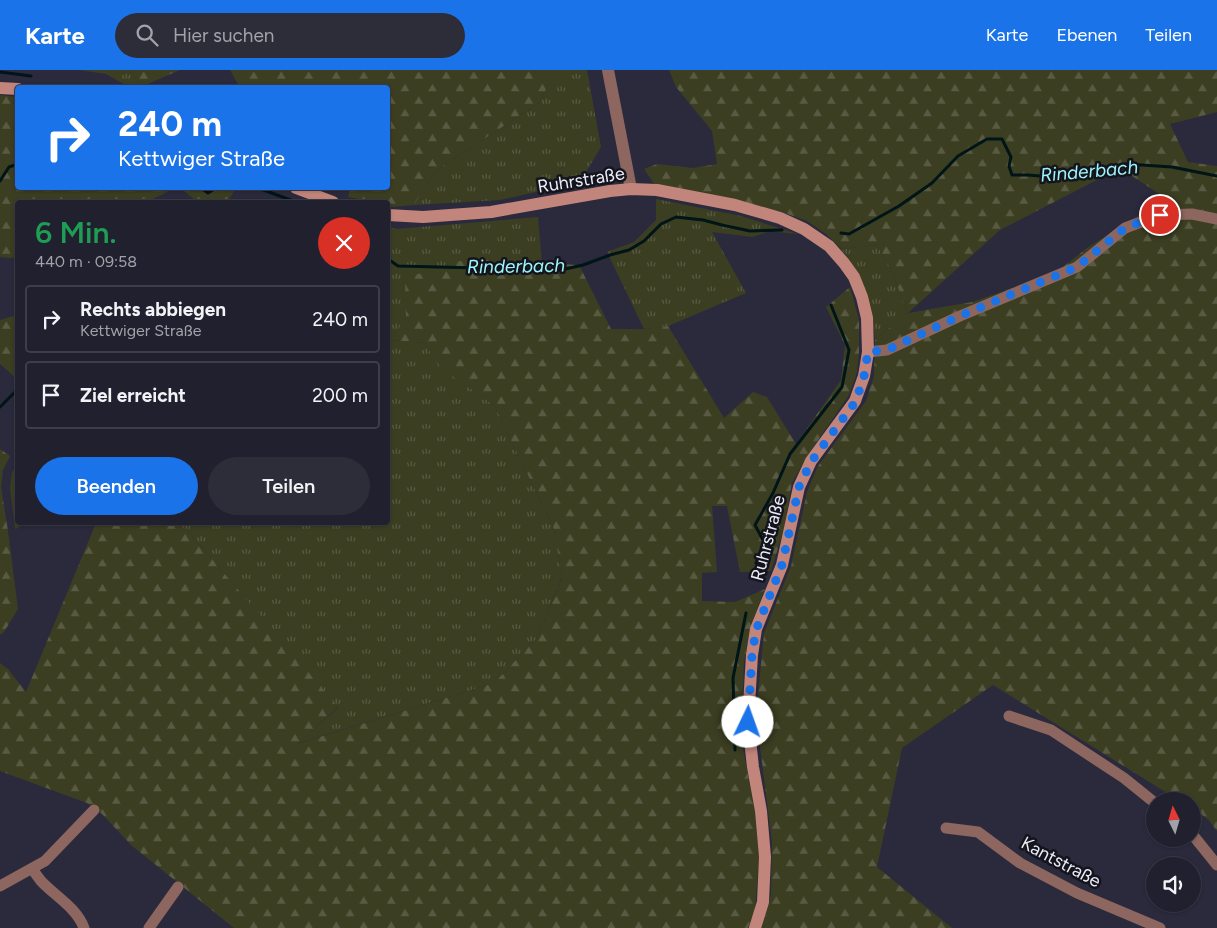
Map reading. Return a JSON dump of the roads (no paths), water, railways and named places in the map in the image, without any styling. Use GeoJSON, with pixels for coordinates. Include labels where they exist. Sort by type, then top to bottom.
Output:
{"type":"FeatureCollection","features":[{"type":"Feature","properties":{"kind":"main road"},"geometry":{"type":"LineString","coordinates":[[0,88],[15,89]]}},
{"type":"Feature","properties":{"kind":"main road","name":"Ruhrstraße"},"geometry":{"type":"LineString","coordinates":[[390,215],[423,217],[491,212],[610,191],[631,189],[657,190],[735,206],[780,218],[804,229],[829,246],[854,277],[868,318],[868,352],[864,376],[856,401],[811,462],[799,487],[782,565],[756,630],[752,655],[748,722],[753,767],[761,811],[765,857],[763,902],[755,928]]}},
{"type":"Feature","properties":{"kind":"main road"},"geometry":{"type":"LineString","coordinates":[[301,190],[328,200]]}},
{"type":"Feature","properties":{"kind":"street"},"geometry":{"type":"LineString","coordinates":[[608,70],[631,189]]}},
{"type":"Feature","properties":{"kind":"street"},"geometry":{"type":"LineString","coordinates":[[868,352],[887,350],[960,316],[1077,267],[1125,228],[1160,215],[1192,214],[1217,218]]}},
{"type":"Feature","properties":{"kind":"street"},"geometry":{"type":"LineString","coordinates":[[1009,716],[1051,730],[1124,778],[1146,796]]}},
{"type":"Feature","properties":{"kind":"street"},"geometry":{"type":"LineString","coordinates":[[0,886],[45,861],[94,810]]}},
{"type":"Feature","properties":{"kind":"street","name":"Kantstraße"},"geometry":{"type":"LineString","coordinates":[[946,828],[978,832],[1020,863],[1077,893],[1160,928]]}},
{"type":"Feature","properties":{"kind":"street"},"geometry":{"type":"LineString","coordinates":[[1201,845],[1217,865]]}},
{"type":"Feature","properties":{"kind":"street"},"geometry":{"type":"LineString","coordinates":[[32,869],[41,881],[73,911],[82,922],[84,928]]}},
{"type":"Feature","properties":{"kind":"street"},"geometry":{"type":"LineString","coordinates":[[149,928],[178,886]]}},
{"type":"Feature","properties":{"kind":"waterway"},"geometry":{"type":"LineString","coordinates":[[0,72],[31,76]]}},
{"type":"Feature","properties":{"kind":"waterway","name":"Rinderbach"},"geometry":{"type":"LineString","coordinates":[[841,233],[849,234],[899,206],[932,183],[958,156],[987,139],[1002,139],[1011,157],[1009,166],[1012,175],[1052,177],[1127,164],[1172,167],[1217,176]]}},
{"type":"Feature","properties":{"kind":"waterway"},"geometry":{"type":"LineString","coordinates":[[0,181],[9,167],[15,165]]}},
{"type":"Feature","properties":{"kind":"waterway"},"geometry":{"type":"LineString","coordinates":[[204,190],[208,193],[213,190]]}},
{"type":"Feature","properties":{"kind":"waterway","name":"Rinderbach"},"geometry":{"type":"LineString","coordinates":[[263,190],[291,200]]}},
{"type":"Feature","properties":{"kind":"waterway","name":"Rinderbach"},"geometry":{"type":"LineString","coordinates":[[390,260],[398,266],[561,270],[629,250],[644,241],[661,224],[676,217],[703,220],[750,231],[782,230]]}},
{"type":"Feature","properties":{"kind":"waterway"},"geometry":{"type":"LineString","coordinates":[[756,563],[764,542],[755,525],[773,493],[790,454],[842,387],[849,350],[831,305]]}},
{"type":"Feature","properties":{"kind":"waterway"},"geometry":{"type":"LineString","coordinates":[[0,407],[15,392]]}},
{"type":"Feature","properties":{"kind":"waterway"},"geometry":{"type":"LineString","coordinates":[[735,750],[733,678],[746,613]]}}]}
